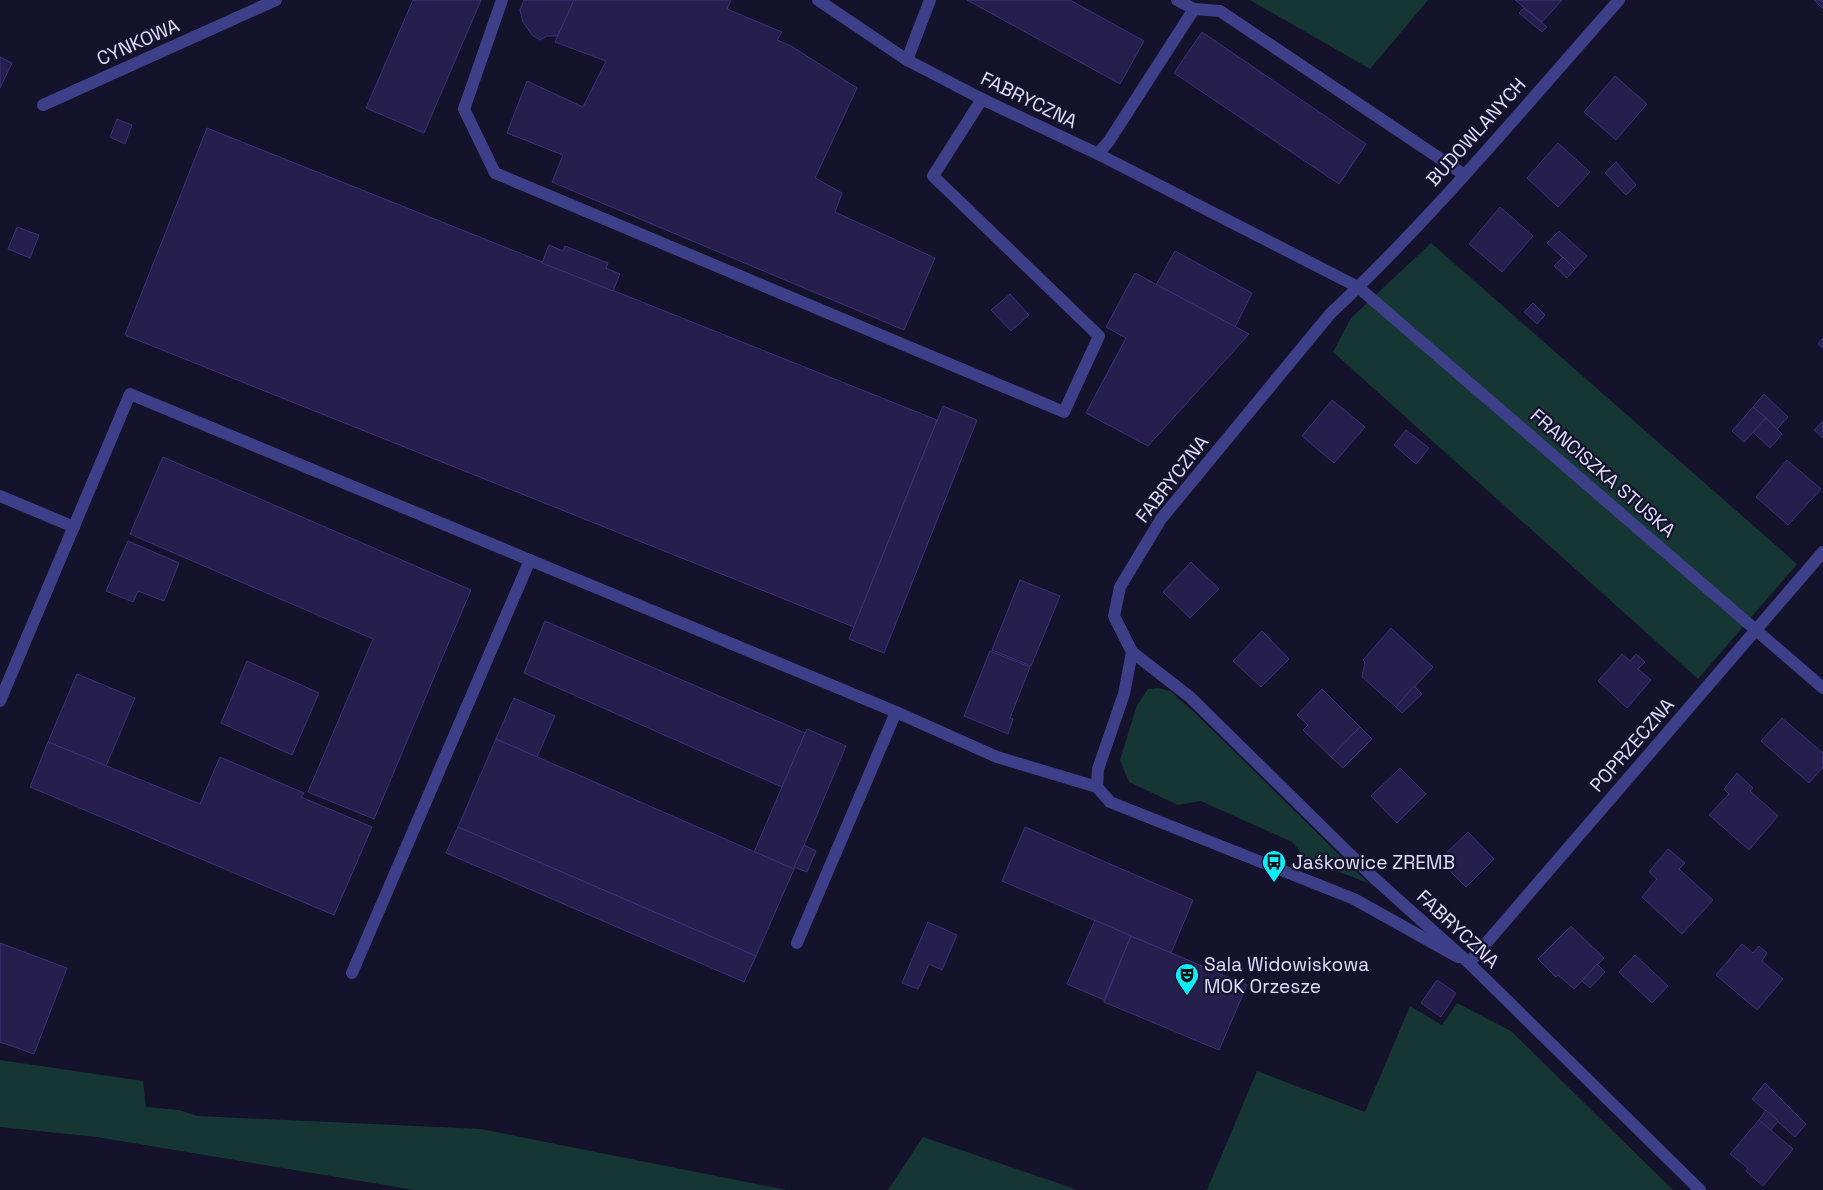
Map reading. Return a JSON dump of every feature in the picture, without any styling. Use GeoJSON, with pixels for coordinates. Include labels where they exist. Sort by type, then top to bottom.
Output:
{"type":"FeatureCollection","features":[{"type":"Feature","properties":{"kind":"street","name":"CYNKOWA"},"geometry":{"type":"LineString","coordinates":[[43,105],[276,0]]}},
{"type":"Feature","properties":{"kind":"street"},"geometry":{"type":"LineString","coordinates":[[502,0],[464,109],[495,173],[1064,412],[1099,336],[933,176],[982,99]]}},
{"type":"Feature","properties":{"kind":"street","name":"FABRYCZNA"},"geometry":{"type":"LineString","coordinates":[[818,0],[907,60],[982,99],[1098,154],[1358,287],[1330,314],[1161,519],[1120,587],[1114,616],[1132,652],[1190,698],[1374,878],[1469,963],[1700,1190]]}},
{"type":"Feature","properties":{"kind":"street"},"geometry":{"type":"LineString","coordinates":[[907,60],[930,0]]}},
{"type":"Feature","properties":{"kind":"street"},"geometry":{"type":"LineString","coordinates":[[1177,0],[1194,9],[1220,11],[1464,174]]}},
{"type":"Feature","properties":{"kind":"street","name":"BUDOWLANYCH"},"geometry":{"type":"LineString","coordinates":[[1358,287],[1464,174],[1619,0]]}},
{"type":"Feature","properties":{"kind":"street"},"geometry":{"type":"LineString","coordinates":[[1098,154],[1109,141],[1194,9]]}},
{"type":"Feature","properties":{"kind":"street","name":"FRANCISZKA STUSKA"},"geometry":{"type":"LineString","coordinates":[[1358,287],[1757,629],[1823,688]]}},
{"type":"Feature","properties":{"kind":"street"},"geometry":{"type":"LineString","coordinates":[[0,701],[130,394],[896,712],[997,757],[1097,787],[1110,802],[1354,899],[1469,963]]}},
{"type":"Feature","properties":{"kind":"street"},"geometry":{"type":"LineString","coordinates":[[0,496],[74,527]]}},
{"type":"Feature","properties":{"kind":"street","name":"POPRZECZNA"},"geometry":{"type":"LineString","coordinates":[[1469,963],[1823,552]]}},
{"type":"Feature","properties":{"kind":"street"},"geometry":{"type":"LineString","coordinates":[[352,973],[530,560]]}},
{"type":"Feature","properties":{"kind":"street"},"geometry":{"type":"LineString","coordinates":[[1097,787],[1098,769],[1124,694],[1132,652]]}},
{"type":"Feature","properties":{"kind":"street"},"geometry":{"type":"LineString","coordinates":[[797,943],[896,712]]}},
{"type":"Feature","properties":{"kind":"green space"},"geometry":{"type":"Polygon","coordinates":[[[1250,0],[1428,0],[1370,69],[1250,0]]]}},
{"type":"Feature","properties":{"kind":"green space"},"geometry":{"type":"Polygon","coordinates":[[[1431,243],[1797,564],[1698,679],[1333,352],[1351,318],[1431,243]]]}},
{"type":"Feature","properties":{"kind":"green space"},"geometry":{"type":"Polygon","coordinates":[[[1158,688],[1170,691],[1194,712],[1368,883],[1307,860],[1292,842],[1201,801],[1178,805],[1129,782],[1120,760],[1137,705],[1148,689],[1158,688]]]}},
{"type":"Feature","properties":{"kind":"green space"},"geometry":{"type":"Polygon","coordinates":[[[1457,1003],[1511,1031],[1673,1190],[1207,1190],[1257,1071],[1365,1112],[1410,1006],[1442,1025],[1457,1003]]]}},
{"type":"Feature","properties":{"kind":"green space"},"geometry":{"type":"Polygon","coordinates":[[[0,1060],[143,1081],[146,1107],[179,1110],[198,1116],[481,1129],[787,1190],[415,1190],[97,1137],[0,1127],[0,1060]]]}},
{"type":"Feature","properties":{"kind":"green space"},"geometry":{"type":"Polygon","coordinates":[[[923,1137],[1078,1190],[888,1190],[923,1137]]]}},
{"type":"Feature","properties":{"kind":"building"},"geometry":{"type":"Polygon","coordinates":[[[413,0],[481,0],[424,133],[366,108],[413,0]]]}},
{"type":"Feature","properties":{"kind":"building"},"geometry":{"type":"Polygon","coordinates":[[[524,0],[574,0],[558,36],[547,36],[540,40],[532,35],[523,22],[520,10],[524,0]]]}},
{"type":"Feature","properties":{"kind":"building"},"geometry":{"type":"Polygon","coordinates":[[[574,0],[731,0],[727,9],[782,32],[777,40],[791,46],[857,88],[815,178],[842,193],[835,212],[935,258],[904,330],[552,182],[563,155],[507,133],[527,81],[583,107],[606,61],[555,42],[574,0]]]}},
{"type":"Feature","properties":{"kind":"building"},"geometry":{"type":"Polygon","coordinates":[[[967,0],[1070,0],[1144,41],[1120,84],[967,0]]]}},
{"type":"Feature","properties":{"kind":"building"},"geometry":{"type":"Polygon","coordinates":[[[1515,0],[1562,0],[1542,22],[1515,0]]]}},
{"type":"Feature","properties":{"kind":"building"},"geometry":{"type":"Polygon","coordinates":[[[1814,0],[1823,0],[1823,9],[1814,0]]]}},
{"type":"Feature","properties":{"kind":"building"},"geometry":{"type":"Polygon","coordinates":[[[1524,8],[1547,27],[1542,32],[1519,13],[1524,8]]]}},
{"type":"Feature","properties":{"kind":"building"},"geometry":{"type":"Polygon","coordinates":[[[1202,32],[1366,144],[1339,184],[1174,73],[1202,32]]]}},
{"type":"Feature","properties":{"kind":"building"},"geometry":{"type":"Polygon","coordinates":[[[0,57],[12,63],[0,88],[0,57]]]}},
{"type":"Feature","properties":{"kind":"building"},"geometry":{"type":"Polygon","coordinates":[[[1615,76],[1647,104],[1616,140],[1584,112],[1615,76]]]}},
{"type":"Feature","properties":{"kind":"building"},"geometry":{"type":"Polygon","coordinates":[[[117,119],[132,125],[125,144],[110,137],[117,119]]]}},
{"type":"Feature","properties":{"kind":"building"},"geometry":{"type":"Polygon","coordinates":[[[207,128],[937,420],[854,627],[125,335],[207,128]]]}},
{"type":"Feature","properties":{"kind":"building"},"geometry":{"type":"Polygon","coordinates":[[[1558,143],[1590,172],[1558,207],[1527,178],[1558,143]]]}},
{"type":"Feature","properties":{"kind":"building"},"geometry":{"type":"Polygon","coordinates":[[[1616,162],[1636,185],[1626,195],[1605,173],[1616,162]]]}},
{"type":"Feature","properties":{"kind":"building"},"geometry":{"type":"Polygon","coordinates":[[[1500,207],[1533,236],[1502,272],[1469,244],[1500,207]]]}},
{"type":"Feature","properties":{"kind":"building"},"geometry":{"type":"Polygon","coordinates":[[[17,227],[39,235],[30,258],[8,249],[17,227]]]}},
{"type":"Feature","properties":{"kind":"building"},"geometry":{"type":"Polygon","coordinates":[[[1559,231],[1587,256],[1575,269],[1547,243],[1559,231]]]}},
{"type":"Feature","properties":{"kind":"building"},"geometry":{"type":"Polygon","coordinates":[[[549,245],[563,251],[565,246],[608,263],[606,268],[620,274],[613,291],[542,263],[549,245]]]}},
{"type":"Feature","properties":{"kind":"building"},"geometry":{"type":"Polygon","coordinates":[[[1175,251],[1252,293],[1235,327],[1156,285],[1175,251]]]}},
{"type":"Feature","properties":{"kind":"building"},"geometry":{"type":"Polygon","coordinates":[[[1563,257],[1575,269],[1567,278],[1554,266],[1563,257]]]}},
{"type":"Feature","properties":{"kind":"building"},"geometry":{"type":"Polygon","coordinates":[[[1135,273],[1249,334],[1148,446],[1086,413],[1126,338],[1106,327],[1135,273]]]}},
{"type":"Feature","properties":{"kind":"building"},"geometry":{"type":"Polygon","coordinates":[[[1010,294],[1029,315],[1011,331],[991,310],[1010,294]]]}},
{"type":"Feature","properties":{"kind":"building"},"geometry":{"type":"Polygon","coordinates":[[[1533,303],[1545,315],[1537,324],[1524,312],[1533,303]]]}},
{"type":"Feature","properties":{"kind":"building"},"geometry":{"type":"Polygon","coordinates":[[[1823,338],[1823,348],[1818,344],[1823,338]]]}},
{"type":"Feature","properties":{"kind":"building"},"geometry":{"type":"Polygon","coordinates":[[[1764,394],[1788,417],[1777,429],[1753,407],[1764,394]]]}},
{"type":"Feature","properties":{"kind":"building"},"geometry":{"type":"Polygon","coordinates":[[[1332,400],[1365,427],[1334,463],[1302,436],[1332,400]]]}},
{"type":"Feature","properties":{"kind":"building"},"geometry":{"type":"Polygon","coordinates":[[[943,406],[977,420],[884,653],[849,639],[943,406]]]}},
{"type":"Feature","properties":{"kind":"building"},"geometry":{"type":"Polygon","coordinates":[[[1753,407],[1766,418],[1744,442],[1732,431],[1753,407]]]}},
{"type":"Feature","properties":{"kind":"building"},"geometry":{"type":"Polygon","coordinates":[[[1766,418],[1782,434],[1770,448],[1753,432],[1766,418]]]}},
{"type":"Feature","properties":{"kind":"building"},"geometry":{"type":"Polygon","coordinates":[[[1823,421],[1823,438],[1814,430],[1823,421]]]}},
{"type":"Feature","properties":{"kind":"building"},"geometry":{"type":"Polygon","coordinates":[[[1406,430],[1429,448],[1416,464],[1394,445],[1406,430]]]}},
{"type":"Feature","properties":{"kind":"building"},"geometry":{"type":"Polygon","coordinates":[[[163,457],[471,590],[374,819],[308,792],[373,639],[130,534],[163,457]]]}},
{"type":"Feature","properties":{"kind":"building"},"geometry":{"type":"Polygon","coordinates":[[[1787,460],[1821,489],[1788,525],[1756,497],[1787,460]]]}},
{"type":"Feature","properties":{"kind":"building"},"geometry":{"type":"Polygon","coordinates":[[[128,541],[179,563],[164,601],[138,591],[133,602],[106,591],[128,541]]]}},
{"type":"Feature","properties":{"kind":"building"},"geometry":{"type":"Polygon","coordinates":[[[1191,562],[1219,589],[1190,618],[1163,592],[1191,562]]]}},
{"type":"Feature","properties":{"kind":"building"},"geometry":{"type":"Polygon","coordinates":[[[1020,580],[1060,596],[1031,666],[992,650],[1020,580]]]}},
{"type":"Feature","properties":{"kind":"building"},"geometry":{"type":"Polygon","coordinates":[[[545,621],[805,733],[782,787],[524,673],[545,621]]]}},
{"type":"Feature","properties":{"kind":"building"},"geometry":{"type":"Polygon","coordinates":[[[1391,628],[1433,667],[1396,707],[1362,677],[1365,662],[1363,660],[1391,628]]]}},
{"type":"Feature","properties":{"kind":"building"},"geometry":{"type":"Polygon","coordinates":[[[1262,631],[1289,659],[1261,687],[1233,661],[1262,631]]]}},
{"type":"Feature","properties":{"kind":"building"},"geometry":{"type":"Polygon","coordinates":[[[990,651],[1030,667],[1010,718],[1013,719],[1008,734],[964,716],[990,651]]]}},
{"type":"Feature","properties":{"kind":"building"},"geometry":{"type":"Polygon","coordinates":[[[1622,654],[1630,661],[1636,654],[1645,662],[1638,669],[1651,680],[1627,708],[1598,681],[1622,654]]]}},
{"type":"Feature","properties":{"kind":"building"},"geometry":{"type":"Polygon","coordinates":[[[247,661],[319,693],[292,755],[221,723],[247,661]]]}},
{"type":"Feature","properties":{"kind":"building"},"geometry":{"type":"Polygon","coordinates":[[[77,674],[135,698],[106,766],[48,742],[77,674]]]}},
{"type":"Feature","properties":{"kind":"building"},"geometry":{"type":"Polygon","coordinates":[[[1414,686],[1422,694],[1402,713],[1396,707],[1414,686]]]}},
{"type":"Feature","properties":{"kind":"building"},"geometry":{"type":"Polygon","coordinates":[[[1322,689],[1360,727],[1331,757],[1303,730],[1308,725],[1297,715],[1322,689]]]}},
{"type":"Feature","properties":{"kind":"building"},"geometry":{"type":"Polygon","coordinates":[[[514,698],[555,716],[537,757],[496,739],[514,698]]]}},
{"type":"Feature","properties":{"kind":"building"},"geometry":{"type":"Polygon","coordinates":[[[1782,718],[1823,753],[1823,767],[1809,783],[1761,741],[1782,718]]]}},
{"type":"Feature","properties":{"kind":"building"},"geometry":{"type":"Polygon","coordinates":[[[1360,727],[1372,739],[1343,768],[1331,757],[1360,727]]]}},
{"type":"Feature","properties":{"kind":"building"},"geometry":{"type":"Polygon","coordinates":[[[807,729],[846,746],[794,869],[754,852],[807,729]]]}},
{"type":"Feature","properties":{"kind":"building"},"geometry":{"type":"Polygon","coordinates":[[[496,739],[794,869],[756,956],[458,827],[496,739]]]}},
{"type":"Feature","properties":{"kind":"building"},"geometry":{"type":"Polygon","coordinates":[[[48,742],[200,804],[220,757],[304,793],[301,797],[372,827],[334,915],[30,787],[48,742]]]}},
{"type":"Feature","properties":{"kind":"building"},"geometry":{"type":"Polygon","coordinates":[[[1400,768],[1426,794],[1397,823],[1371,796],[1400,768]]]}},
{"type":"Feature","properties":{"kind":"building"},"geometry":{"type":"Polygon","coordinates":[[[1737,773],[1753,788],[1750,791],[1778,816],[1749,850],[1709,815],[1729,794],[1724,789],[1737,773]]]}},
{"type":"Feature","properties":{"kind":"building"},"geometry":{"type":"Polygon","coordinates":[[[458,827],[756,956],[744,982],[446,853],[458,827]]]}},
{"type":"Feature","properties":{"kind":"building"},"geometry":{"type":"Polygon","coordinates":[[[1025,827],[1193,900],[1171,953],[1002,881],[1025,827]]]}},
{"type":"Feature","properties":{"kind":"building"},"geometry":{"type":"Polygon","coordinates":[[[1468,832],[1494,859],[1466,887],[1439,860],[1468,832]]]}},
{"type":"Feature","properties":{"kind":"building"},"geometry":{"type":"Polygon","coordinates":[[[804,845],[816,851],[807,872],[794,867],[804,845]]]}},
{"type":"Feature","properties":{"kind":"building"},"geometry":{"type":"Polygon","coordinates":[[[1668,849],[1685,863],[1679,869],[1713,900],[1682,934],[1642,897],[1657,879],[1649,872],[1668,849]]]}},
{"type":"Feature","properties":{"kind":"building"},"geometry":{"type":"Polygon","coordinates":[[[1095,920],[1131,936],[1104,1000],[1067,984],[1095,920]]]}},
{"type":"Feature","properties":{"kind":"building"},"geometry":{"type":"Polygon","coordinates":[[[928,922],[957,935],[942,970],[929,964],[918,989],[902,983],[928,922]]]}},
{"type":"Feature","properties":{"kind":"building"},"geometry":{"type":"Polygon","coordinates":[[[1571,926],[1604,958],[1574,989],[1558,975],[1556,977],[1538,959],[1571,926]]]}},
{"type":"Feature","properties":{"kind":"building"},"geometry":{"type":"Polygon","coordinates":[[[1131,936],[1247,985],[1219,1050],[1104,1002],[1131,936]]]}},
{"type":"Feature","properties":{"kind":"building"},"geometry":{"type":"Polygon","coordinates":[[[0,943],[67,968],[34,1054],[0,1042],[0,943]]]}},
{"type":"Feature","properties":{"kind":"building"},"geometry":{"type":"Polygon","coordinates":[[[1742,944],[1753,953],[1759,946],[1767,953],[1762,961],[1783,979],[1757,1010],[1716,975],[1742,944]]]}},
{"type":"Feature","properties":{"kind":"building"},"geometry":{"type":"Polygon","coordinates":[[[1635,955],[1668,986],[1652,1003],[1619,972],[1635,955]]]}},
{"type":"Feature","properties":{"kind":"building"},"geometry":{"type":"Polygon","coordinates":[[[1597,964],[1605,972],[1590,988],[1582,981],[1597,964]]]}},
{"type":"Feature","properties":{"kind":"building"},"geometry":{"type":"Polygon","coordinates":[[[1437,980],[1456,993],[1441,1017],[1421,1003],[1437,980]]]}},
{"type":"Feature","properties":{"kind":"building"},"geometry":{"type":"Polygon","coordinates":[[[1765,1083],[1806,1124],[1795,1137],[1752,1099],[1765,1083]]]}},
{"type":"Feature","properties":{"kind":"building"},"geometry":{"type":"Polygon","coordinates":[[[1766,1110],[1778,1121],[1771,1130],[1759,1120],[1766,1110]]]}},
{"type":"Feature","properties":{"kind":"building"},"geometry":{"type":"Polygon","coordinates":[[[1759,1120],[1793,1149],[1763,1186],[1746,1171],[1748,1168],[1730,1154],[1759,1120]]]}},
{"type":"Feature","properties":{"kind":"place","name":"Jaśkowice ZREMB"},"geometry":{"type":"Point","coordinates":[1274,883]}},
{"type":"Feature","properties":{"kind":"place","name":"Sala Widowiskowa MOK Orzesze"},"geometry":{"type":"Point","coordinates":[1187,996]}}]}
